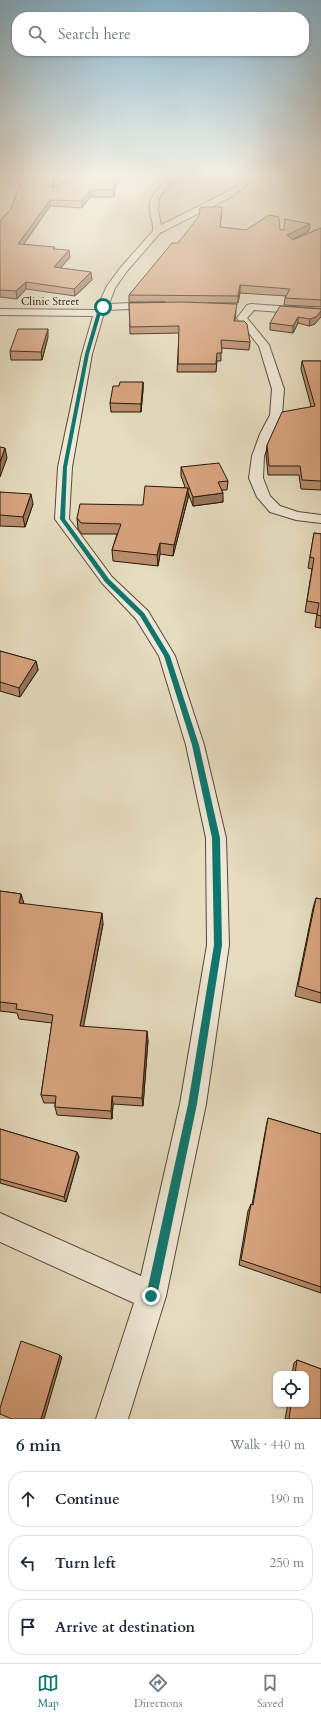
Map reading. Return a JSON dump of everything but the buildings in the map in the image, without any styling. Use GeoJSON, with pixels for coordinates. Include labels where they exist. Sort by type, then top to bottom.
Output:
{"type":"FeatureCollection","features":[{"type":"Feature","properties":{"kind":"street"},"geometry":{"type":"LineString","coordinates":[[112,1419],[151,1296],[192,1104],[218,945],[216,838],[196,745],[167,656],[142,615],[107,580],[62,519],[65,467],[87,354],[101,310],[110,288],[147,242]]}},
{"type":"Feature","properties":{"kind":"street","name":"Clinic Street"},"geometry":{"type":"LineString","coordinates":[[0,312],[101,310],[166,305]]}},
{"type":"Feature","properties":{"kind":"street"},"geometry":{"type":"LineString","coordinates":[[235,306],[321,312]]}},
{"type":"Feature","properties":{"kind":"street"},"geometry":{"type":"LineString","coordinates":[[251,307],[242,318],[264,345],[278,389],[276,415],[266,434],[258,456],[256,478],[264,497],[275,509],[296,516],[321,519]]}},
{"type":"Feature","properties":{"kind":"street"},"geometry":{"type":"LineString","coordinates":[[0,1227],[151,1296]]}},
{"type":"Feature","properties":{"kind":"route"},"geometry":{"type":"LineString","coordinates":[[103,307],[99,313],[87,354],[65,467],[62,519],[107,580],[142,615],[167,656],[196,745],[216,838],[218,945],[192,1104],[151,1296]]}}]}
